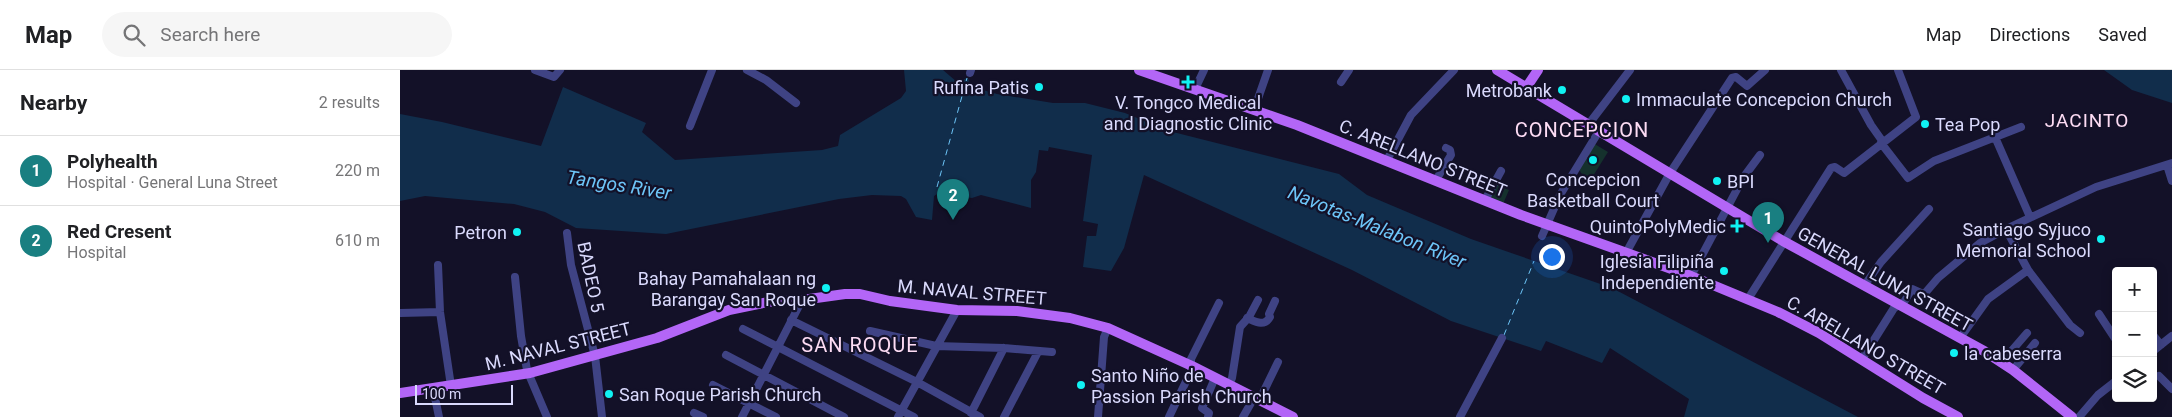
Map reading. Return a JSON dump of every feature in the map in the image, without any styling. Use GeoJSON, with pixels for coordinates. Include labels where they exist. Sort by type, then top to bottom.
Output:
{"type":"FeatureCollection","features":[{"type":"Feature","properties":{"kind":"main road","name":"C. ARELLANO STREET"},"geometry":{"type":"LineString","coordinates":[[1140,70],[1388,160],[1547,224],[1691,276],[1748,299],[1819,332],[1958,417]]}},
{"type":"Feature","properties":{"kind":"main road","name":"GENERAL LUNA STREET"},"geometry":{"type":"LineString","coordinates":[[1497,70],[1783,241],[1960,338],[2013,370],[2072,417]]}},
{"type":"Feature","properties":{"kind":"main road"},"geometry":{"type":"LineString","coordinates":[[1526,88],[1538,70]]}},
{"type":"Feature","properties":{"kind":"main road","name":"M. NAVAL STREET"},"geometry":{"type":"LineString","coordinates":[[400,393],[530,373],[657,338],[729,310],[768,302],[860,294],[890,301],[957,310],[1017,311],[1070,318],[1108,328],[1258,398],[1287,416]]}},
{"type":"Feature","properties":{"kind":"street"},"geometry":{"type":"LineString","coordinates":[[535,70],[551,77],[558,74],[560,70]]}},
{"type":"Feature","properties":{"kind":"street"},"geometry":{"type":"LineString","coordinates":[[690,126],[712,70]]}},
{"type":"Feature","properties":{"kind":"street"},"geometry":{"type":"LineString","coordinates":[[747,70],[766,80],[796,102]]}},
{"type":"Feature","properties":{"kind":"street"},"geometry":{"type":"LineString","coordinates":[[1194,89],[1204,70]]}},
{"type":"Feature","properties":{"kind":"street"},"geometry":{"type":"LineString","coordinates":[[1254,110],[1268,70]]}},
{"type":"Feature","properties":{"kind":"street"},"geometry":{"type":"LineString","coordinates":[[1341,82],[1349,70]]}},
{"type":"Feature","properties":{"kind":"street"},"geometry":{"type":"LineString","coordinates":[[1388,160],[1411,115],[1454,70]]}},
{"type":"Feature","properties":{"kind":"street"},"geometry":{"type":"LineString","coordinates":[[1588,125],[1630,70]]}},
{"type":"Feature","properties":{"kind":"street"},"geometry":{"type":"LineString","coordinates":[[1841,70],[1871,125],[1908,178],[1934,161],[2021,126]]}},
{"type":"Feature","properties":{"kind":"street"},"geometry":{"type":"LineString","coordinates":[[1748,299],[1831,168],[1835,167],[1844,173],[1916,117],[1898,70]]}},
{"type":"Feature","properties":{"kind":"street"},"geometry":{"type":"LineString","coordinates":[[1626,253],[1670,173],[1732,78],[1736,77],[1747,86],[1764,71]]}},
{"type":"Feature","properties":{"kind":"street"},"geometry":{"type":"LineString","coordinates":[[1542,236],[1560,195],[1599,131]]}},
{"type":"Feature","properties":{"kind":"street"},"geometry":{"type":"LineString","coordinates":[[1995,137],[2030,217]]}},
{"type":"Feature","properties":{"kind":"street"},"geometry":{"type":"LineString","coordinates":[[1436,180],[1451,155],[1450,150],[1446,148]]}},
{"type":"Feature","properties":{"kind":"street"},"geometry":{"type":"LineString","coordinates":[[1691,276],[1750,166],[1760,155]]}},
{"type":"Feature","properties":{"kind":"street"},"geometry":{"type":"LineString","coordinates":[[1862,360],[1894,308],[1904,302],[1913,289],[1923,294],[1926,292],[1938,278],[1980,243],[2030,217],[2096,188],[2170,166],[2172,181]]}},
{"type":"Feature","properties":{"kind":"street"},"geometry":{"type":"LineString","coordinates":[[1485,200],[1501,170]]}},
{"type":"Feature","properties":{"kind":"street"},"geometry":{"type":"LineString","coordinates":[[1864,286],[1881,262],[1929,209]]}},
{"type":"Feature","properties":{"kind":"street"},"geometry":{"type":"LineString","coordinates":[[2006,229],[2028,270],[2070,325],[2080,333]]}},
{"type":"Feature","properties":{"kind":"street","name":"BADEO 5"},"geometry":{"type":"LineString","coordinates":[[567,233],[573,274],[595,356],[602,417]]}},
{"type":"Feature","properties":{"kind":"street"},"geometry":{"type":"LineString","coordinates":[[438,265],[440,312],[451,386]]}},
{"type":"Feature","properties":{"kind":"street"},"geometry":{"type":"LineString","coordinates":[[1960,338],[1988,299],[2028,270]]}},
{"type":"Feature","properties":{"kind":"street"},"geometry":{"type":"LineString","coordinates":[[515,277],[521,336],[527,370],[530,373],[548,417]]}},
{"type":"Feature","properties":{"kind":"street"},"geometry":{"type":"LineString","coordinates":[[742,417],[802,300]]}},
{"type":"Feature","properties":{"kind":"street"},"geometry":{"type":"LineString","coordinates":[[1229,385],[1232,378],[1240,327],[1248,318],[1258,300]]}},
{"type":"Feature","properties":{"kind":"street"},"geometry":{"type":"LineString","coordinates":[[1248,318],[1260,324],[1266,322],[1270,317],[1269,314],[1275,301]]}},
{"type":"Feature","properties":{"kind":"street"},"geometry":{"type":"LineString","coordinates":[[1169,417],[1192,366],[1191,359],[1219,303]]}},
{"type":"Feature","properties":{"kind":"street"},"geometry":{"type":"LineString","coordinates":[[900,414],[957,310]]}},
{"type":"Feature","properties":{"kind":"street"},"geometry":{"type":"LineString","coordinates":[[400,313],[440,312]]}},
{"type":"Feature","properties":{"kind":"street"},"geometry":{"type":"LineString","coordinates":[[2098,314],[2112,334]]}},
{"type":"Feature","properties":{"kind":"street"},"geometry":{"type":"LineString","coordinates":[[791,320],[917,382],[980,417]]}},
{"type":"Feature","properties":{"kind":"street"},"geometry":{"type":"LineString","coordinates":[[1098,417],[1104,337],[1108,328]]}},
{"type":"Feature","properties":{"kind":"street"},"geometry":{"type":"LineString","coordinates":[[743,329],[778,346],[900,414],[914,417]]}},
{"type":"Feature","properties":{"kind":"street"},"geometry":{"type":"LineString","coordinates":[[870,331],[936,346],[1004,348],[1052,352]]}},
{"type":"Feature","properties":{"kind":"street"},"geometry":{"type":"LineString","coordinates":[[2001,363],[2027,332]]}},
{"type":"Feature","properties":{"kind":"street"},"geometry":{"type":"LineString","coordinates":[[1460,417],[1502,338]]}},
{"type":"Feature","properties":{"kind":"street"},"geometry":{"type":"LineString","coordinates":[[2157,340],[2161,345]]}},
{"type":"Feature","properties":{"kind":"street"},"geometry":{"type":"LineString","coordinates":[[2157,348],[2171,340]]}},
{"type":"Feature","properties":{"kind":"street"},"geometry":{"type":"LineString","coordinates":[[2013,370],[2034,343]]}},
{"type":"Feature","properties":{"kind":"street"},"geometry":{"type":"LineString","coordinates":[[972,413],[1004,348]]}},
{"type":"Feature","properties":{"kind":"street"},"geometry":{"type":"LineString","coordinates":[[1004,417],[1038,352]]}},
{"type":"Feature","properties":{"kind":"street"},"geometry":{"type":"LineString","coordinates":[[726,355],[844,417]]}},
{"type":"Feature","properties":{"kind":"street"},"geometry":{"type":"LineString","coordinates":[[1244,417],[1258,398],[1278,362]]}},
{"type":"Feature","properties":{"kind":"street"},"geometry":{"type":"LineString","coordinates":[[2159,376],[2172,389]]}},
{"type":"Feature","properties":{"kind":"street"},"geometry":{"type":"LineString","coordinates":[[1208,417],[1209,413],[1202,408],[1215,378]]}},
{"type":"Feature","properties":{"kind":"street"},"geometry":{"type":"LineString","coordinates":[[2079,417],[2098,395],[2112,384]]}},
{"type":"Feature","properties":{"kind":"street"},"geometry":{"type":"LineString","coordinates":[[712,385],[776,417]]}},
{"type":"Feature","properties":{"kind":"street"},"geometry":{"type":"LineString","coordinates":[[433,388],[439,417]]}},
{"type":"Feature","properties":{"kind":"street"},"geometry":{"type":"LineString","coordinates":[[694,413],[703,417]]}},
{"type":"Feature","properties":{"kind":"green space","name":"Concepcion Basketball Court"},"geometry":{"type":"Polygon","coordinates":[[[1593,143],[1608,152],[1593,176],[1588,178],[1579,169],[1593,143]]]}},
{"type":"Feature","properties":{"kind":"green space"},"geometry":{"type":"Polygon","coordinates":[[[1496,183],[1509,190],[1503,204],[1489,198],[1496,183]]]}},
{"type":"Feature","properties":{"kind":"water"},"geometry":{"type":"Polygon","coordinates":[[[904,70],[943,70],[957,82],[967,78],[969,80],[968,86],[997,94],[1053,103],[1085,103],[1125,113],[1169,131],[1339,174],[1367,195],[1471,239],[1612,288],[1858,417],[1684,417],[1689,399],[1610,348],[1602,363],[1546,341],[1541,351],[1451,321],[1352,270],[1144,175],[1124,248],[1111,271],[1083,267],[1087,236],[1096,236],[1098,224],[1083,221],[1092,155],[1049,147],[1048,151],[1039,150],[1036,172],[1031,180],[1031,208],[981,195],[972,198],[939,193],[934,196],[932,220],[916,217],[906,199],[901,196],[872,195],[839,199],[666,234],[576,228],[545,212],[514,204],[425,196],[400,201],[400,114],[541,146],[563,87],[646,123],[642,132],[675,160],[822,150],[838,146],[840,135],[901,98],[906,91],[904,70]]]}},
{"type":"Feature","properties":{"kind":"water"},"geometry":{"type":"Polygon","coordinates":[[[2104,70],[2172,70],[2172,103],[2132,90],[2104,70]]]}},
{"type":"Feature","properties":{"kind":"ferry route"},"geometry":{"type":"LineString","coordinates":[[937,187],[967,78]]}},
{"type":"Feature","properties":{"kind":"ferry route"},"geometry":{"type":"LineString","coordinates":[[1504,335],[1534,261]]}},
{"type":"Feature","properties":{"kind":"place","name":"V. Tongco Medical and Diagnostic Clinic"},"geometry":{"type":"Point","coordinates":[1188,82]}},
{"type":"Feature","properties":{"kind":"place","name":"Rufina Patis"},"geometry":{"type":"Point","coordinates":[1039,87]}},
{"type":"Feature","properties":{"kind":"place","name":"Metrobank"},"geometry":{"type":"Point","coordinates":[1562,90]}},
{"type":"Feature","properties":{"kind":"place","name":"Immaculate Concepcion Church"},"geometry":{"type":"Point","coordinates":[1626,99]}},
{"type":"Feature","properties":{"kind":"place","name":"Tea Pop"},"geometry":{"type":"Point","coordinates":[1925,124]}},
{"type":"Feature","properties":{"kind":"place","name":"Concepcion Basketball Court"},"geometry":{"type":"Point","coordinates":[1593,160]}},
{"type":"Feature","properties":{"kind":"place","name":"BPI"},"geometry":{"type":"Point","coordinates":[1717,181]}},
{"type":"Feature","properties":{"kind":"place","name":"Red Cresent"},"geometry":{"type":"Point","coordinates":[953,220]}},
{"type":"Feature","properties":{"kind":"place","name":"QuintoPolyMedic"},"geometry":{"type":"Point","coordinates":[1737,226]}},
{"type":"Feature","properties":{"kind":"place","name":"Petron"},"geometry":{"type":"Point","coordinates":[517,232]}},
{"type":"Feature","properties":{"kind":"place","name":"Santiago Syjuco Memorial School"},"geometry":{"type":"Point","coordinates":[2101,239]}},
{"type":"Feature","properties":{"kind":"place","name":"Polyhealth"},"geometry":{"type":"Point","coordinates":[1768,243]}},
{"type":"Feature","properties":{"kind":"place","name":"Iglesia Filipiña Independiente"},"geometry":{"type":"Point","coordinates":[1724,271]}},
{"type":"Feature","properties":{"kind":"place","name":"Bahay Pamahalaan ng Barangay San Roque"},"geometry":{"type":"Point","coordinates":[826,288]}},
{"type":"Feature","properties":{"kind":"place","name":"la cabeserra"},"geometry":{"type":"Point","coordinates":[1954,353]}},
{"type":"Feature","properties":{"kind":"place","name":"Santo Niño de Passion Parish Church"},"geometry":{"type":"Point","coordinates":[1081,385]}},
{"type":"Feature","properties":{"kind":"place","name":"San Roque Parish Church"},"geometry":{"type":"Point","coordinates":[609,394]}},
{"type":"Feature","properties":{"kind":"district","name":"JACINTO"},"geometry":{"type":"Point","coordinates":[2087,120]}},
{"type":"Feature","properties":{"kind":"district","name":"CONCEPCION"},"geometry":{"type":"Point","coordinates":[1582,130]}},
{"type":"Feature","properties":{"kind":"district","name":"SAN ROQUE"},"geometry":{"type":"Point","coordinates":[860,345]}},
{"type":"Feature","properties":{"kind":"water label","name":"Tangos River"},"geometry":{"type":"Point","coordinates":[619,185]}},
{"type":"Feature","properties":{"kind":"water label","name":"Navotas-Malabon River"},"geometry":{"type":"Point","coordinates":[1377,227]}}]}
